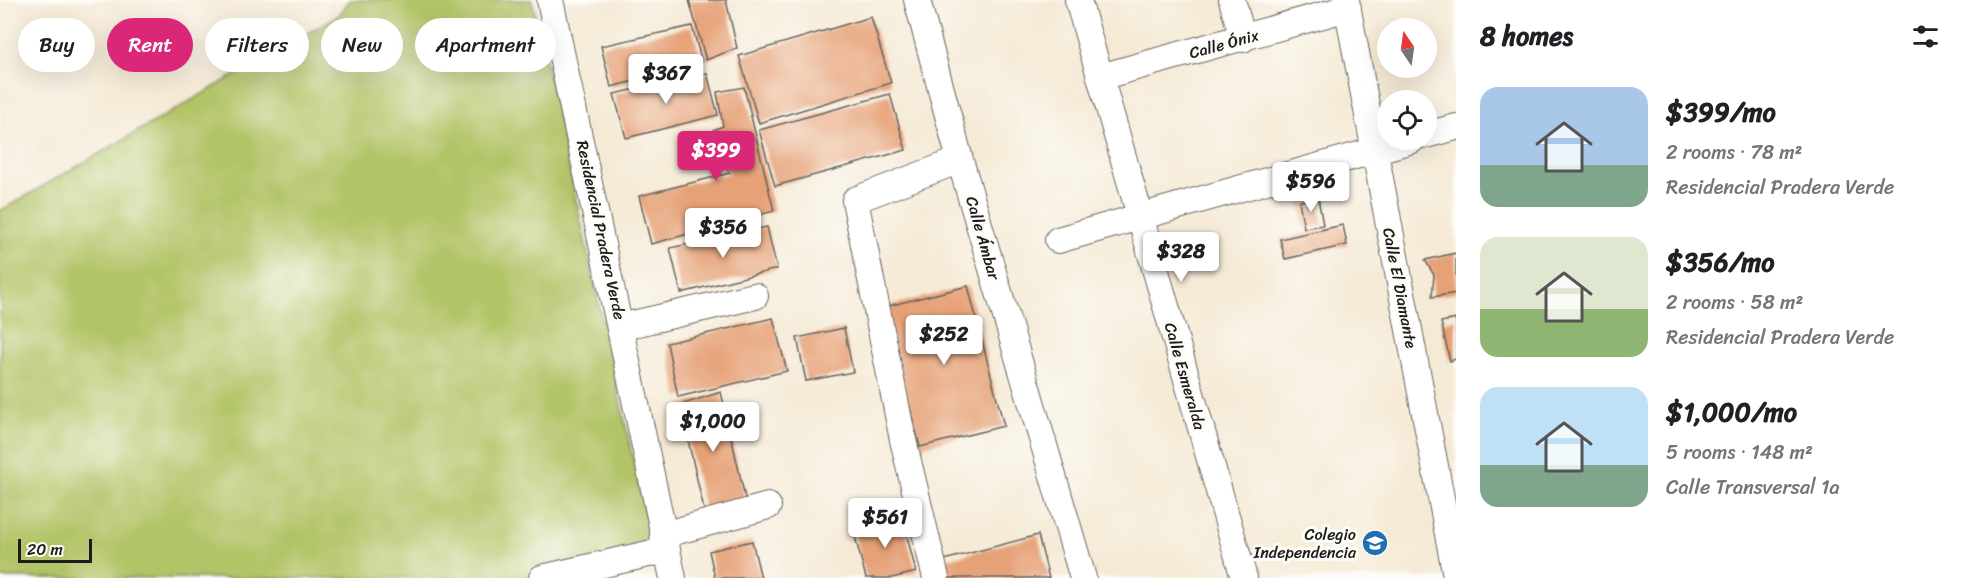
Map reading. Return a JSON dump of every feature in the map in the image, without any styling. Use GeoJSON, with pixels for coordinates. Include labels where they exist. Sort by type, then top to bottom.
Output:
{"type":"FeatureCollection","features":[{"type":"Feature","properties":{"kind":"street","name":"Residencial Pradera Verde"},"geometry":{"type":"LineString","coordinates":[[550,0],[620,327],[754,296]]}},
{"type":"Feature","properties":{"kind":"street","name":"Calle Ámbar"},"geometry":{"type":"LineString","coordinates":[[917,0],[960,160],[1083,578]]}},
{"type":"Feature","properties":{"kind":"street","name":"Calle Esmeralda"},"geometry":{"type":"LineString","coordinates":[[1078,0],[1244,578]]}},
{"type":"Feature","properties":{"kind":"street"},"geometry":{"type":"LineString","coordinates":[[1232,0],[1243,39]]}},
{"type":"Feature","properties":{"kind":"street","name":"Calle Ónix"},"geometry":{"type":"LineString","coordinates":[[1100,77],[1243,39],[1347,4]]}},
{"type":"Feature","properties":{"kind":"street","name":"Calle El Diamante"},"geometry":{"type":"LineString","coordinates":[[1347,4],[1456,576]]}},
{"type":"Feature","properties":{"kind":"street"},"geometry":{"type":"LineString","coordinates":[[1437,132],[1456,127]]}},
{"type":"Feature","properties":{"kind":"street"},"geometry":{"type":"LineString","coordinates":[[1058,240],[1377,149]]}},
{"type":"Feature","properties":{"kind":"street"},"geometry":{"type":"LineString","coordinates":[[936,578],[903,440],[855,200],[960,160]]}},
{"type":"Feature","properties":{"kind":"street"},"geometry":{"type":"LineString","coordinates":[[620,327],[673,578]]}},
{"type":"Feature","properties":{"kind":"street"},"geometry":{"type":"LineString","coordinates":[[542,578],[665,543],[768,506]]}},
{"type":"Feature","properties":{"kind":"green space"},"geometry":{"type":"Polygon","coordinates":[[[350,0],[532,0],[536,18],[415,18],[415,72],[548,72],[652,545],[521,578],[0,578],[0,211],[240,72],[309,72],[309,32],[321,25],[321,72],[403,72],[403,18],[334,18],[339,15],[350,0]]]}},
{"type":"Feature","properties":{"kind":"building"},"geometry":{"type":"Polygon","coordinates":[[[689,0],[726,0],[737,48],[706,60],[689,0]]]}},
{"type":"Feature","properties":{"kind":"building"},"geometry":{"type":"Polygon","coordinates":[[[871,17],[891,83],[759,123],[739,56],[871,17]]]}},
{"type":"Feature","properties":{"kind":"building"},"geometry":{"type":"Polygon","coordinates":[[[692,26],[702,63],[611,87],[601,46],[692,26]]]}},
{"type":"Feature","properties":{"kind":"building"},"geometry":{"type":"Polygon","coordinates":[[[707,73],[718,115],[626,138],[614,94],[707,73]]]}},
{"type":"Feature","properties":{"kind":"building"},"geometry":{"type":"Polygon","coordinates":[[[744,87],[774,211],[651,244],[639,196],[730,173],[720,162],[713,130],[723,126],[717,92],[744,87]]]}},
{"type":"Feature","properties":{"kind":"building"},"geometry":{"type":"Polygon","coordinates":[[[890,94],[906,150],[775,186],[759,130],[890,94]]]}},
{"type":"Feature","properties":{"kind":"building"},"geometry":{"type":"Polygon","coordinates":[[[1318,198],[1323,225],[1304,228],[1299,201],[1318,198]]]}},
{"type":"Feature","properties":{"kind":"building"},"geometry":{"type":"Polygon","coordinates":[[[1343,225],[1347,245],[1285,259],[1280,239],[1343,225]]]}},
{"type":"Feature","properties":{"kind":"building"},"geometry":{"type":"Polygon","coordinates":[[[767,227],[777,269],[681,293],[670,248],[767,227]]]}},
{"type":"Feature","properties":{"kind":"building"},"geometry":{"type":"Polygon","coordinates":[[[1456,253],[1456,293],[1432,297],[1434,275],[1425,260],[1456,253]]]}},
{"type":"Feature","properties":{"kind":"building"},"geometry":{"type":"Polygon","coordinates":[[[968,286],[1004,426],[920,447],[884,307],[968,286]]]}},
{"type":"Feature","properties":{"kind":"building"},"geometry":{"type":"Polygon","coordinates":[[[773,318],[787,371],[678,397],[667,343],[773,318]]]}},
{"type":"Feature","properties":{"kind":"building"},"geometry":{"type":"Polygon","coordinates":[[[1456,319],[1456,359],[1450,361],[1441,322],[1456,319]]]}},
{"type":"Feature","properties":{"kind":"building"},"geometry":{"type":"Polygon","coordinates":[[[844,328],[853,372],[806,381],[797,338],[844,328]]]}},
{"type":"Feature","properties":{"kind":"building"},"geometry":{"type":"Polygon","coordinates":[[[721,392],[746,502],[705,514],[680,405],[721,392]]]}},
{"type":"Feature","properties":{"kind":"building"},"geometry":{"type":"Polygon","coordinates":[[[902,516],[916,572],[892,578],[866,578],[853,529],[902,516]]]}},
{"type":"Feature","properties":{"kind":"building"},"geometry":{"type":"Polygon","coordinates":[[[1038,535],[1049,578],[949,578],[944,560],[1038,535]]]}},
{"type":"Feature","properties":{"kind":"building"},"geometry":{"type":"Polygon","coordinates":[[[752,541],[761,578],[715,578],[709,551],[752,541]]]}},
{"type":"Feature","properties":{"kind":"place","name":"Colegio Independencia"},"geometry":{"type":"Point","coordinates":[1375,543]}}]}
